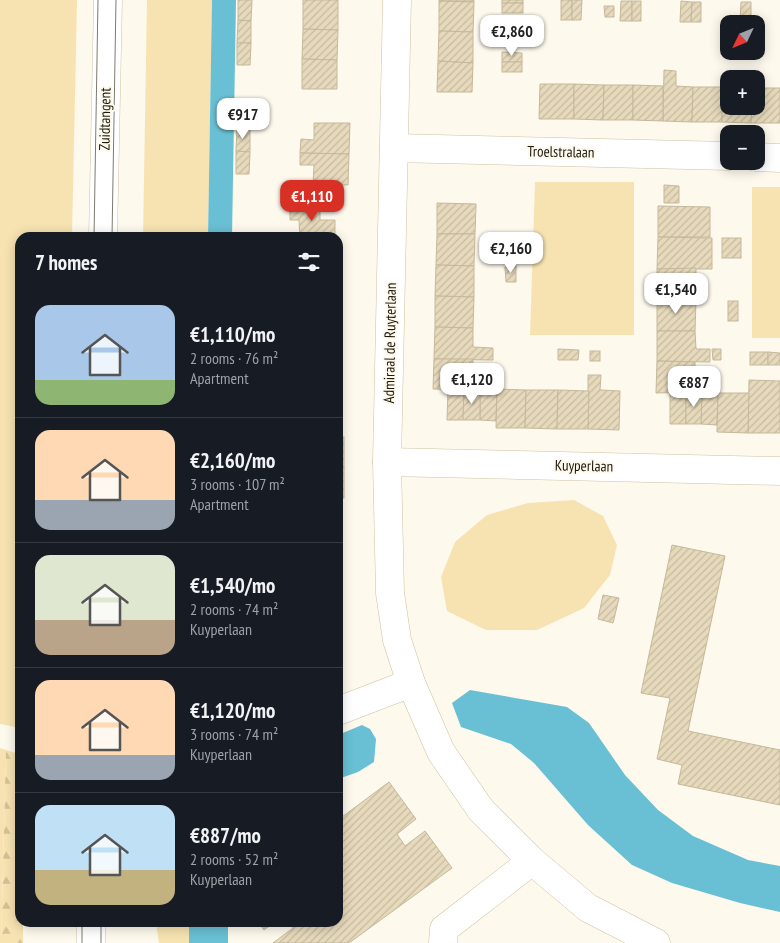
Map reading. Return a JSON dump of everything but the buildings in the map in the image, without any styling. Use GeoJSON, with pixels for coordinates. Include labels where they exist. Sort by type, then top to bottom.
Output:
{"type":"FeatureCollection","features":[{"type":"Feature","properties":{"kind":"street","name":"Zuidtangent"},"geometry":{"type":"LineString","coordinates":[[103,232],[108,0]]}},
{"type":"Feature","properties":{"kind":"street","name":"Admiraal de Ruyterlaan"},"geometry":{"type":"LineString","coordinates":[[397,0],[387,462],[390,593],[397,640],[411,683],[446,759],[481,810],[532,861],[588,908],[656,943]]}},
{"type":"Feature","properties":{"kind":"street","name":"Troelstralaan"},"geometry":{"type":"LineString","coordinates":[[394,148],[720,156]]}},
{"type":"Feature","properties":{"kind":"street"},"geometry":{"type":"LineString","coordinates":[[765,157],[780,158]]}},
{"type":"Feature","properties":{"kind":"street","name":"Kuyperlaan"},"geometry":{"type":"LineString","coordinates":[[387,462],[780,471]]}},
{"type":"Feature","properties":{"kind":"street"},"geometry":{"type":"LineString","coordinates":[[343,709],[411,683]]}},
{"type":"Feature","properties":{"kind":"street"},"geometry":{"type":"LineString","coordinates":[[443,943],[444,929],[532,861]]}},
{"type":"Feature","properties":{"kind":"street"},"geometry":{"type":"LineString","coordinates":[[91,927],[91,943]]}},
{"type":"Feature","properties":{"kind":"green space"},"geometry":{"type":"Polygon","coordinates":[[[0,0],[77,0],[72,232],[15,232],[15,727],[0,724],[0,0]]]}},
{"type":"Feature","properties":{"kind":"green space"},"geometry":{"type":"Polygon","coordinates":[[[147,0],[212,0],[208,232],[143,232],[147,0]]]}},
{"type":"Feature","properties":{"kind":"green space"},"geometry":{"type":"Polygon","coordinates":[[[535,182],[634,182],[634,335],[530,335],[535,182]]]}},
{"type":"Feature","properties":{"kind":"green space"},"geometry":{"type":"Polygon","coordinates":[[[752,187],[780,187],[780,338],[752,338],[752,187]]]}},
{"type":"Feature","properties":{"kind":"green space"},"geometry":{"type":"Polygon","coordinates":[[[574,500],[603,516],[617,545],[610,575],[584,608],[537,630],[486,630],[447,611],[441,577],[455,542],[487,515],[528,503],[574,500]]]}},
{"type":"Feature","properties":{"kind":"green space"},"geometry":{"type":"Polygon","coordinates":[[[0,748],[6,750],[1,943],[0,943],[0,748]]]}},
{"type":"Feature","properties":{"kind":"green space"},"geometry":{"type":"Polygon","coordinates":[[[6,750],[15,753],[15,927],[23,927],[23,943],[1,943],[6,750]]]}},
{"type":"Feature","properties":{"kind":"green space"},"geometry":{"type":"Polygon","coordinates":[[[157,927],[189,927],[189,943],[159,943],[157,927]]]}},
{"type":"Feature","properties":{"kind":"water"},"geometry":{"type":"Polygon","coordinates":[[[212,0],[236,0],[232,232],[208,232],[212,0]]]}},
{"type":"Feature","properties":{"kind":"water"},"geometry":{"type":"Polygon","coordinates":[[[470,690],[567,707],[589,723],[625,775],[658,810],[693,836],[748,860],[780,866],[780,912],[740,903],[672,883],[632,865],[588,825],[534,763],[511,744],[461,727],[452,703],[470,690]]]}},
{"type":"Feature","properties":{"kind":"water"},"geometry":{"type":"Polygon","coordinates":[[[362,725],[370,729],[376,739],[374,762],[358,772],[343,777],[343,733],[362,725]]]}},
{"type":"Feature","properties":{"kind":"water"},"geometry":{"type":"Polygon","coordinates":[[[189,927],[228,927],[228,943],[189,943],[189,927]]]}},
{"type":"Feature","properties":{"kind":"tram line"},"geometry":{"type":"LineString","coordinates":[[94,232],[98,0]]}},
{"type":"Feature","properties":{"kind":"tram line"},"geometry":{"type":"LineString","coordinates":[[112,232],[116,0]]}},
{"type":"Feature","properties":{"kind":"tram line"},"geometry":{"type":"LineString","coordinates":[[82,927],[82,943]]}},
{"type":"Feature","properties":{"kind":"tram line"},"geometry":{"type":"LineString","coordinates":[[101,927],[101,943]]}}]}
